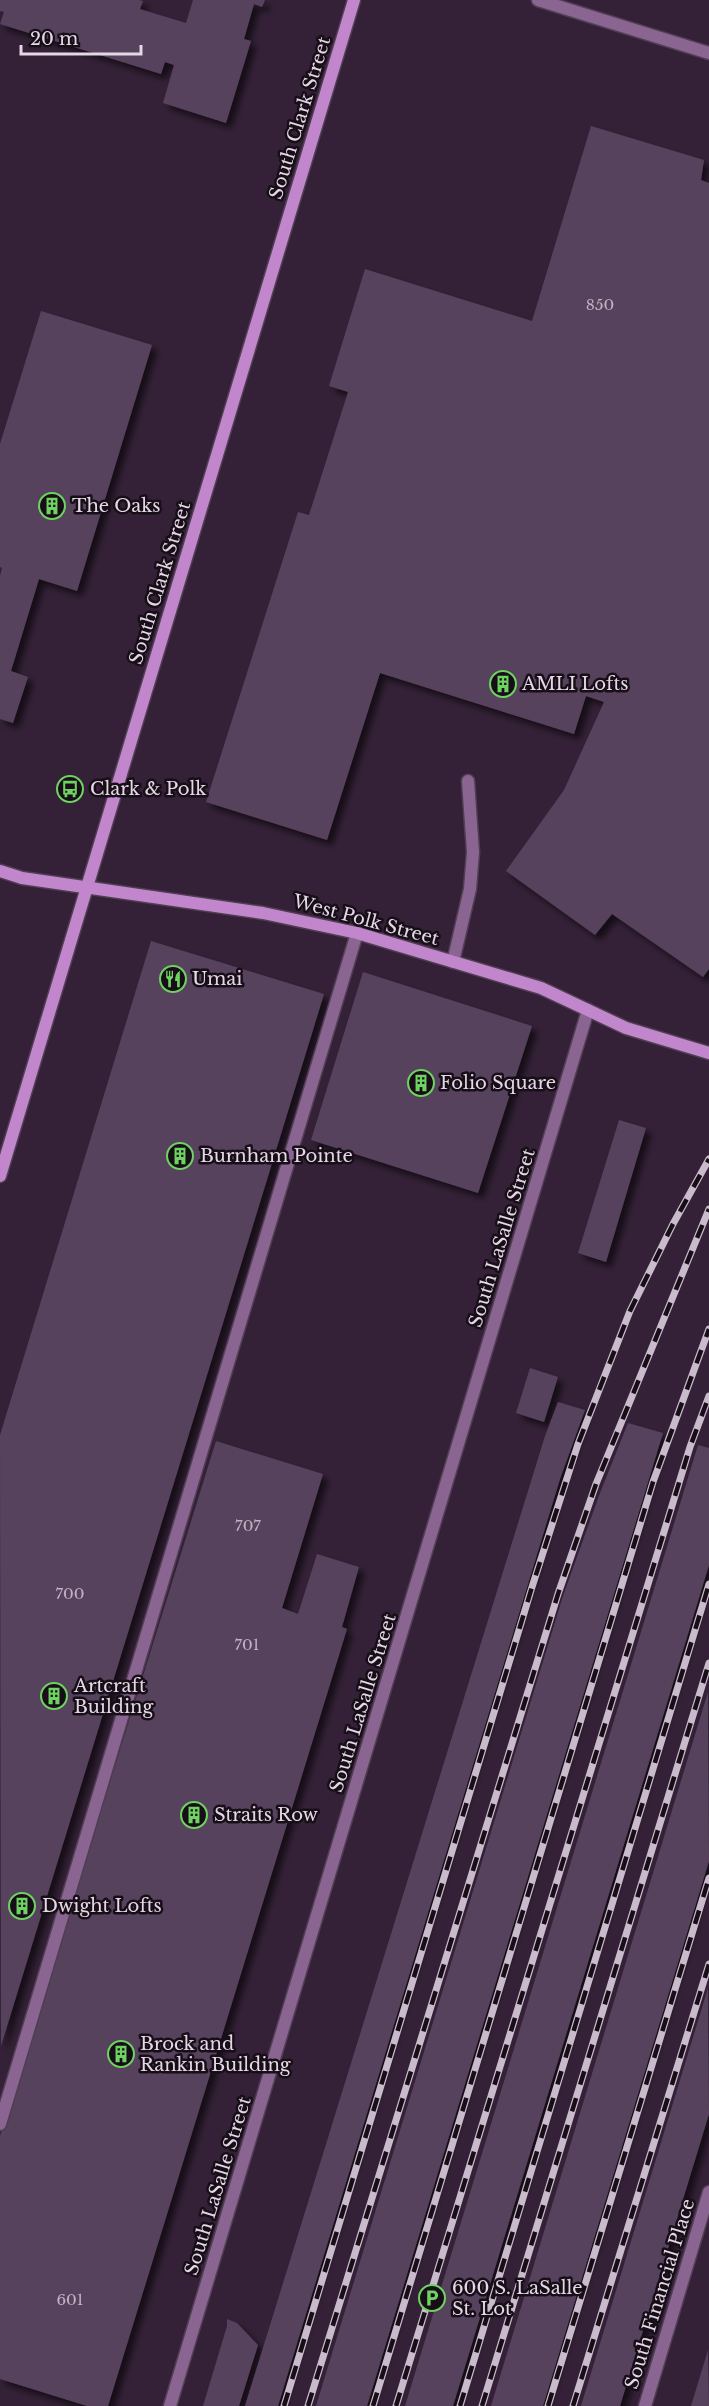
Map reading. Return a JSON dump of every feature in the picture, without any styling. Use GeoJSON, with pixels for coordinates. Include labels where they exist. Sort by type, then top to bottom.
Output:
{"type":"FeatureCollection","features":[{"type":"Feature","properties":{"kind":"main road","name":"South Clark Street"},"geometry":{"type":"LineString","coordinates":[[0,1176],[354,0]]}},
{"type":"Feature","properties":{"kind":"main road","name":"West Polk Street"},"geometry":{"type":"LineString","coordinates":[[0,871],[22,878],[263,913],[357,933],[542,988],[626,1028],[709,1053]]}},
{"type":"Feature","properties":{"kind":"street"},"geometry":{"type":"LineString","coordinates":[[538,0],[709,53]]}},
{"type":"Feature","properties":{"kind":"street"},"geometry":{"type":"LineString","coordinates":[[453,962],[470,889],[473,852],[468,781]]}},
{"type":"Feature","properties":{"kind":"street"},"geometry":{"type":"LineString","coordinates":[[0,2124],[357,933]]}},
{"type":"Feature","properties":{"kind":"street","name":"South LaSalle Street"},"geometry":{"type":"LineString","coordinates":[[170,2406],[588,1010]]}},
{"type":"Feature","properties":{"kind":"street","name":"South Financial Place"},"geometry":{"type":"LineString","coordinates":[[645,2406],[709,2192]]}},
{"type":"Feature","properties":{"kind":"building"},"geometry":{"type":"Polygon","coordinates":[[[0,0],[139,0],[143,1],[140,9],[186,23],[193,0],[265,0],[262,7],[254,4],[244,39],[251,41],[226,123],[163,103],[174,65],[165,62],[161,74],[0,24],[4,12],[0,11],[0,0]]]}},
{"type":"Feature","properties":{"kind":"building"},"geometry":{"type":"Polygon","coordinates":[[[591,126],[704,160],[701,180],[709,183],[709,969],[703,977],[612,914],[595,935],[506,871],[564,790],[604,702],[586,696],[574,734],[380,673],[327,840],[206,802],[298,512],[309,515],[348,392],[329,386],[365,269],[532,321],[591,126]]]}},
{"type":"Feature","properties":{"kind":"building","name":"The Oaks"},"geometry":{"type":"Polygon","coordinates":[[[41,311],[152,345],[77,591],[39,579],[11,671],[28,677],[13,723],[0,719],[0,576],[2,568],[0,567],[0,444],[41,311]]]}},
{"type":"Feature","properties":{"kind":"building","name":"Burnham Pointe"},"geometry":{"type":"Polygon","coordinates":[[[151,941],[324,994],[1,2046],[0,1435],[151,941]]]}},
{"type":"Feature","properties":{"kind":"building","name":"Folio Square"},"geometry":{"type":"Polygon","coordinates":[[[363,972],[532,1026],[478,1193],[311,1140],[363,972]]]}},
{"type":"Feature","properties":{"kind":"building"},"geometry":{"type":"Polygon","coordinates":[[[619,1120],[646,1128],[606,1262],[578,1253],[619,1120]]]}},
{"type":"Feature","properties":{"kind":"building"},"geometry":{"type":"Polygon","coordinates":[[[530,1368],[558,1377],[544,1422],[516,1413],[530,1368]]]}},
{"type":"Feature","properties":{"kind":"building"},"geometry":{"type":"Polygon","coordinates":[[[558,1402],[585,1410],[560,1479],[278,2406],[245,2406],[545,1436],[558,1402]]]}},
{"type":"Feature","properties":{"kind":"building"},"geometry":{"type":"Polygon","coordinates":[[[628,1423],[663,1433],[367,2406],[316,2406],[563,1596],[628,1423]]]}},
{"type":"Feature","properties":{"kind":"building"},"geometry":{"type":"Polygon","coordinates":[[[216,1441],[323,1474],[282,1608],[298,1614],[317,1554],[359,1567],[342,1627],[347,1629],[108,2406],[87,2406],[0,2379],[0,2136],[216,1441]]]}},
{"type":"Feature","properties":{"kind":"building"},"geometry":{"type":"Polygon","coordinates":[[[698,1445],[709,1448],[709,1565],[453,2406],[405,2406],[698,1445]]]}},
{"type":"Feature","properties":{"kind":"building"},"geometry":{"type":"Polygon","coordinates":[[[708,1692],[709,1861],[543,2406],[491,2406],[708,1692]]]}},
{"type":"Feature","properties":{"kind":"building"},"geometry":{"type":"Polygon","coordinates":[[[708,1988],[709,2114],[620,2406],[581,2406],[708,1988]]]}},
{"type":"Feature","properties":{"kind":"building"},"geometry":{"type":"Polygon","coordinates":[[[227,2319],[237,2323],[258,2345],[239,2406],[203,2406],[227,2326],[227,2319]]]}},
{"type":"Feature","properties":{"kind":"building"},"geometry":{"type":"Polygon","coordinates":[[[708,2350],[709,2406],[691,2406],[708,2350]]]}},
{"type":"Feature","properties":{"kind":"railway"},"geometry":{"type":"LineString","coordinates":[[284,2406],[532,1587],[578,1444],[630,1311],[673,1224],[709,1159]]}},
{"type":"Feature","properties":{"kind":"railway"},"geometry":{"type":"LineString","coordinates":[[308,2406],[558,1594],[596,1484],[709,1209]]}},
{"type":"Feature","properties":{"kind":"railway"},"geometry":{"type":"LineString","coordinates":[[373,2406],[653,1482],[709,1329]]}},
{"type":"Feature","properties":{"kind":"railway"},"geometry":{"type":"LineString","coordinates":[[396,2406],[690,1447],[709,1396]]}},
{"type":"Feature","properties":{"kind":"railway"},"geometry":{"type":"LineString","coordinates":[[460,2406],[709,1584]]}},
{"type":"Feature","properties":{"kind":"railway"},"geometry":{"type":"LineString","coordinates":[[482,2406],[709,1663]]}},
{"type":"Feature","properties":{"kind":"railway"},"geometry":{"type":"LineString","coordinates":[[548,2406],[709,1878]]}},
{"type":"Feature","properties":{"kind":"railway"},"geometry":{"type":"LineString","coordinates":[[573,2406],[709,1964]]}},
{"type":"Feature","properties":{"kind":"place","name":"The Oaks"},"geometry":{"type":"Point","coordinates":[52,506]}},
{"type":"Feature","properties":{"kind":"place","name":"AMLI Lofts"},"geometry":{"type":"Point","coordinates":[503,684]}},
{"type":"Feature","properties":{"kind":"place","name":"Clark & Polk"},"geometry":{"type":"Point","coordinates":[70,789]}},
{"type":"Feature","properties":{"kind":"place","name":"Umai"},"geometry":{"type":"Point","coordinates":[173,979]}},
{"type":"Feature","properties":{"kind":"place","name":"Folio Square"},"geometry":{"type":"Point","coordinates":[421,1083]}},
{"type":"Feature","properties":{"kind":"place","name":"Burnham Pointe"},"geometry":{"type":"Point","coordinates":[180,1156]}},
{"type":"Feature","properties":{"kind":"place","name":"Artcraft Building"},"geometry":{"type":"Point","coordinates":[54,1696]}},
{"type":"Feature","properties":{"kind":"place","name":"Straits Row"},"geometry":{"type":"Point","coordinates":[194,1815]}},
{"type":"Feature","properties":{"kind":"place","name":"Dwight Lofts"},"geometry":{"type":"Point","coordinates":[22,1906]}},
{"type":"Feature","properties":{"kind":"place","name":"Brock and Rankin Building"},"geometry":{"type":"Point","coordinates":[121,2054]}},
{"type":"Feature","properties":{"kind":"place","name":"600 S. LaSalle St. Lot"},"geometry":{"type":"Point","coordinates":[432,2298]}}]}
